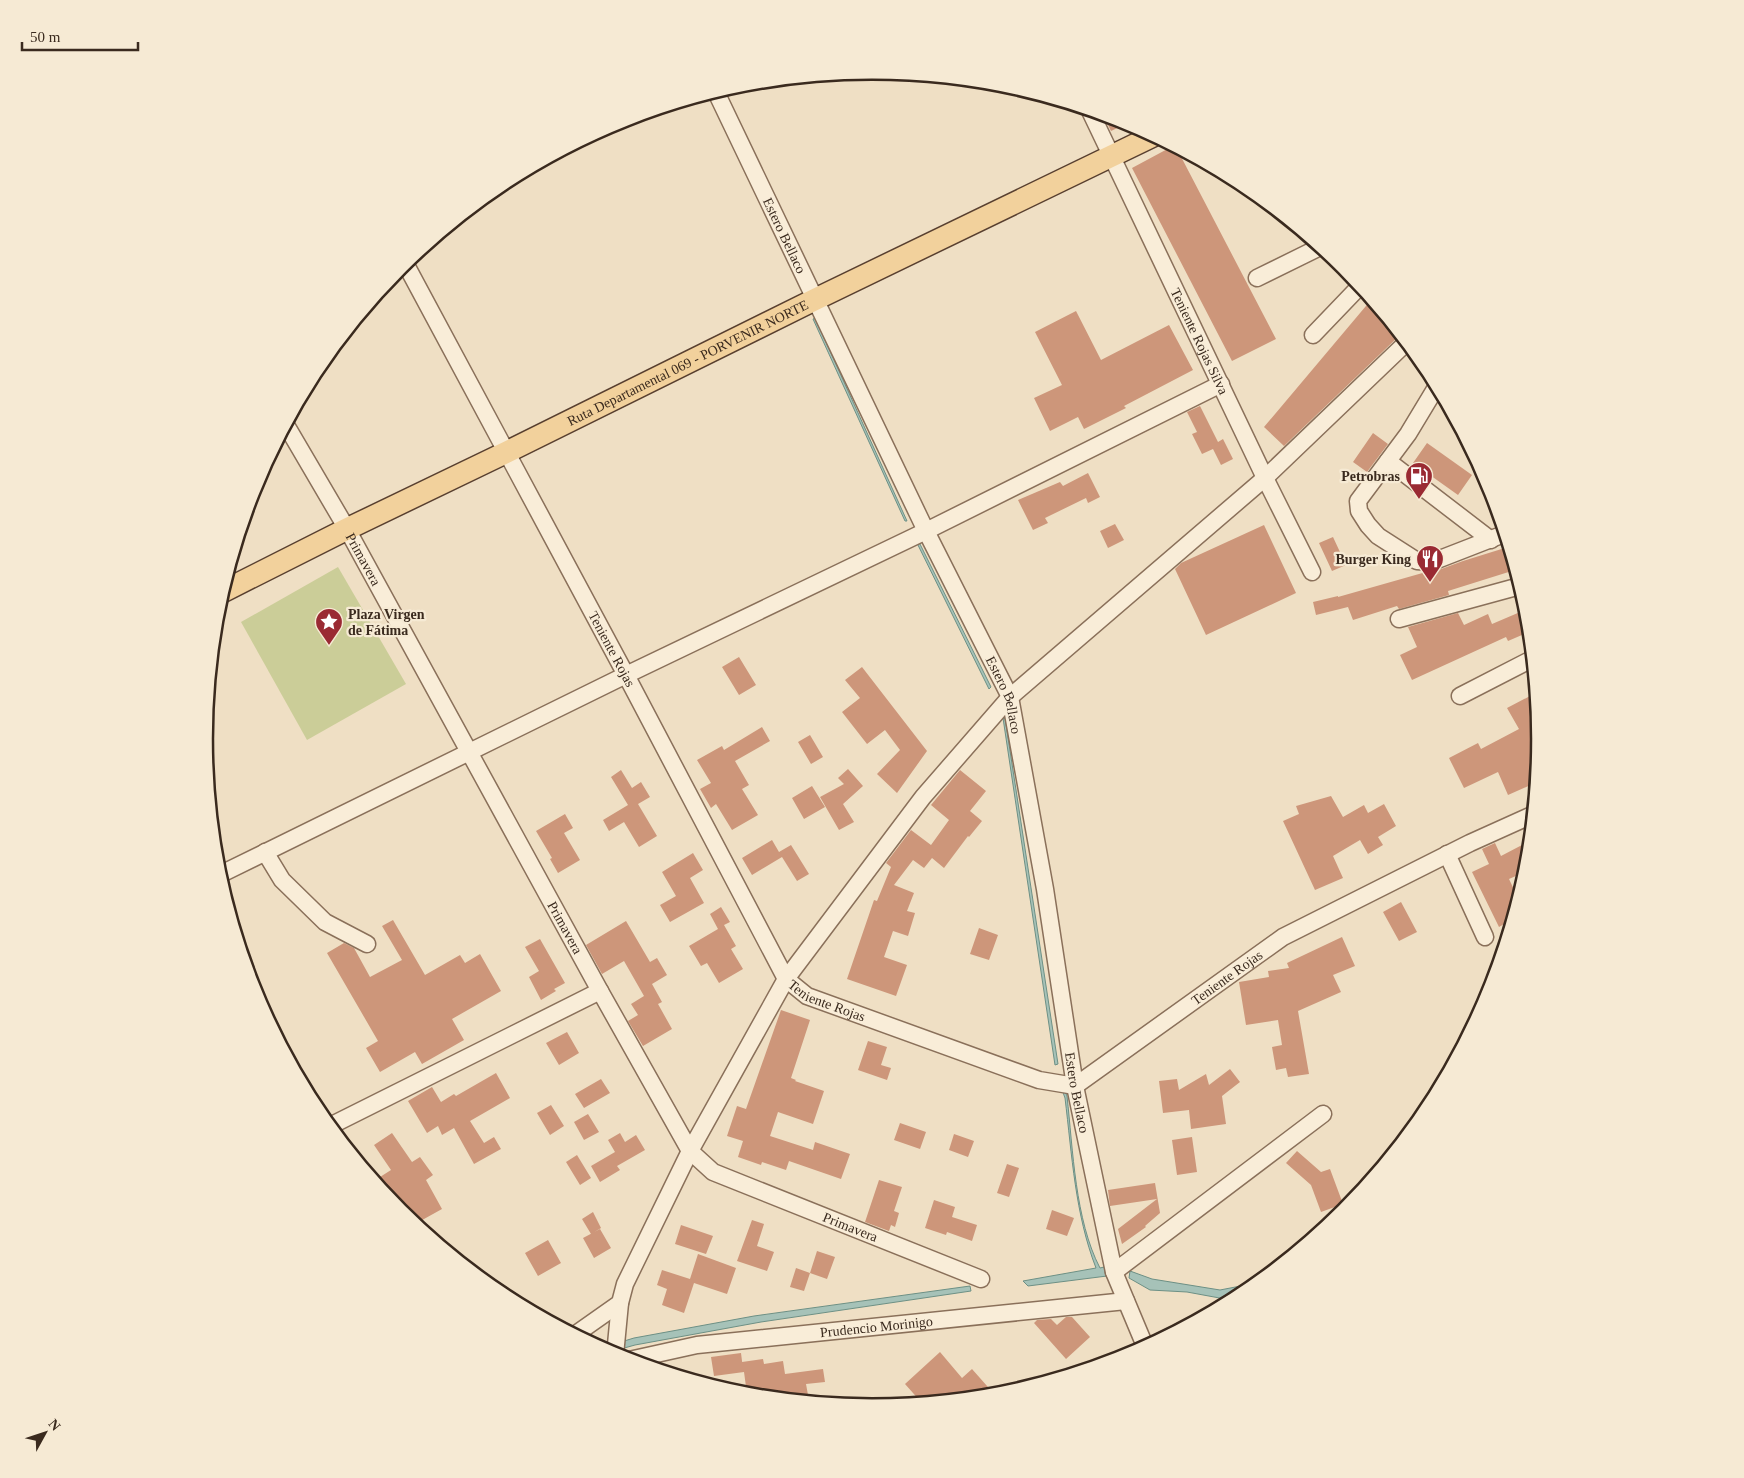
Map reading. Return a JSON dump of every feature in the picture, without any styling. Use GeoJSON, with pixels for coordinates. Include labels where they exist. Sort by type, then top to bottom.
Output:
{"type":"FeatureCollection","features":[{"type":"Feature","properties":{"kind":"main road","name":"Ruta Departamental 069 - PORVENIR NORTE"},"geometry":{"type":"LineString","coordinates":[[231,588],[816,299],[1145,140]]}},
{"type":"Feature","properties":{"kind":"street","name":"Estero Bellaco"},"geometry":{"type":"LineString","coordinates":[[719,98],[926,531],[1010,697],[1045,889],[1076,1086],[1114,1272],[1142,1340]]}},
{"type":"Feature","properties":{"kind":"street","name":"Teniente Rojas Silva"},"geometry":{"type":"LineString","coordinates":[[1094,119],[1265,478],[1312,572]]}},
{"type":"Feature","properties":{"kind":"street"},"geometry":{"type":"LineString","coordinates":[[1257,278],[1314,250]]}},
{"type":"Feature","properties":{"kind":"street","name":"Teniente Rojas"},"geometry":{"type":"LineString","coordinates":[[409,270],[626,675],[786,979],[807,996],[1039,1080],[1076,1086],[1283,937],[1447,854],[1526,818]]}},
{"type":"Feature","properties":{"kind":"street"},"geometry":{"type":"LineString","coordinates":[[1313,335],[1355,291]]}},
{"type":"Feature","properties":{"kind":"street"},"geometry":{"type":"LineString","coordinates":[[618,1347],[616,1334],[620,1303],[625,1284],[690,1151],[786,979],[923,797],[1010,697],[1265,478],[1402,347]]}},
{"type":"Feature","properties":{"kind":"street"},"geometry":{"type":"LineString","coordinates":[[227,871],[626,675],[926,531],[1220,384]]}},
{"type":"Feature","properties":{"kind":"street"},"geometry":{"type":"LineString","coordinates":[[1433,393],[1408,434],[1358,501],[1359,511],[1378,536],[1417,561],[1432,562],[1498,537]]}},
{"type":"Feature","properties":{"kind":"street","name":"Primavera"},"geometry":{"type":"LineString","coordinates":[[290,431],[347,529],[600,991],[690,1151],[713,1172],[981,1279]]}},
{"type":"Feature","properties":{"kind":"street"},"geometry":{"type":"LineString","coordinates":[[1388,461],[1498,537]]}},
{"type":"Feature","properties":{"kind":"street"},"geometry":{"type":"LineString","coordinates":[[1399,619],[1513,588]]}},
{"type":"Feature","properties":{"kind":"street"},"geometry":{"type":"LineString","coordinates":[[1460,696],[1526,662]]}},
{"type":"Feature","properties":{"kind":"street"},"geometry":{"type":"LineString","coordinates":[[265,852],[282,880],[325,922],[366,944]]}},
{"type":"Feature","properties":{"kind":"street"},"geometry":{"type":"LineString","coordinates":[[1447,854],[1485,937]]}},
{"type":"Feature","properties":{"kind":"street"},"geometry":{"type":"LineString","coordinates":[[337,1123],[600,991]]}},
{"type":"Feature","properties":{"kind":"street"},"geometry":{"type":"LineString","coordinates":[[1114,1272],[1323,1114]]}},
{"type":"Feature","properties":{"kind":"street","name":"Prudencio Morinigo"},"geometry":{"type":"LineString","coordinates":[[636,1354],[1126,1302]]}},
{"type":"Feature","properties":{"kind":"street"},"geometry":{"type":"LineString","coordinates":[[581,1330],[620,1303]]}},
{"type":"Feature","properties":{"kind":"green space"},"geometry":{"type":"Polygon","coordinates":[[[338,567],[406,684],[307,740],[241,622],[338,567]]]}},
{"type":"Feature","properties":{"kind":"water"},"geometry":{"type":"Polygon","coordinates":[[[815,318],[907,521],[905,521],[813,319],[815,318]]]}},
{"type":"Feature","properties":{"kind":"water"},"geometry":{"type":"Polygon","coordinates":[[[916,536],[991,687],[989,689],[914,537],[916,536]]]}},
{"type":"Feature","properties":{"kind":"water"},"geometry":{"type":"Polygon","coordinates":[[[1003,718],[1005,718],[1058,1064],[1055,1065],[1003,718]]]}},
{"type":"Feature","properties":{"kind":"water"},"geometry":{"type":"Polygon","coordinates":[[[1061,1087],[1063,1087],[1067,1096],[1076,1184],[1085,1228],[1100,1268],[1104,1267],[1107,1276],[1028,1286],[1023,1281],[1096,1268],[1083,1227],[1072,1163],[1065,1098],[1061,1087]]]}},
{"type":"Feature","properties":{"kind":"water"},"geometry":{"type":"Polygon","coordinates":[[[1130,1271],[1152,1279],[1220,1290],[1239,1286],[1221,1298],[1187,1292],[1150,1290],[1129,1278],[1130,1271]]]}},
{"type":"Feature","properties":{"kind":"water"},"geometry":{"type":"Polygon","coordinates":[[[970,1286],[971,1291],[761,1322],[622,1349],[612,1345],[634,1338],[754,1316],[970,1286]]]}},
{"type":"Feature","properties":{"kind":"building"},"geometry":{"type":"Polygon","coordinates":[[[1107,124],[1118,128],[1111,131],[1107,124]]]}},
{"type":"Feature","properties":{"kind":"building"},"geometry":{"type":"Polygon","coordinates":[[[1166,150],[1181,157],[1276,339],[1232,361],[1132,168],[1166,150]]]}},
{"type":"Feature","properties":{"kind":"building"},"geometry":{"type":"Polygon","coordinates":[[[1367,304],[1396,339],[1284,446],[1264,427],[1367,304]]]}},
{"type":"Feature","properties":{"kind":"building"},"geometry":{"type":"Polygon","coordinates":[[[1076,311],[1101,360],[1169,325],[1193,370],[1124,406],[1126,408],[1084,429],[1078,417],[1050,431],[1034,398],[1062,385],[1035,332],[1076,311]]]}},
{"type":"Feature","properties":{"kind":"building"},"geometry":{"type":"Polygon","coordinates":[[[1200,406],[1218,442],[1223,439],[1233,459],[1221,465],[1213,449],[1202,454],[1192,434],[1197,432],[1187,412],[1200,406]]]}},
{"type":"Feature","properties":{"kind":"building"},"geometry":{"type":"Polygon","coordinates":[[[1373,433],[1388,444],[1367,472],[1353,462],[1373,433]]]}},
{"type":"Feature","properties":{"kind":"building"},"geometry":{"type":"Polygon","coordinates":[[[1427,443],[1472,475],[1458,495],[1413,463],[1427,443]]]}},
{"type":"Feature","properties":{"kind":"building"},"geometry":{"type":"Polygon","coordinates":[[[1088,473],[1100,497],[1088,503],[1086,498],[1045,518],[1048,523],[1033,530],[1018,500],[1060,482],[1063,486],[1088,473]]]}},
{"type":"Feature","properties":{"kind":"building"},"geometry":{"type":"Polygon","coordinates":[[[1115,524],[1124,540],[1108,548],[1100,531],[1115,524]]]}},
{"type":"Feature","properties":{"kind":"building"},"geometry":{"type":"Polygon","coordinates":[[[1264,525],[1296,593],[1206,635],[1175,569],[1181,563],[1264,525]]]}},
{"type":"Feature","properties":{"kind":"building"},"geometry":{"type":"Polygon","coordinates":[[[1333,537],[1346,565],[1332,571],[1319,543],[1333,537]]]}},
{"type":"Feature","properties":{"kind":"building","name":"Burger King"},"geometry":{"type":"Polygon","coordinates":[[[1503,549],[1510,572],[1448,591],[1449,595],[1399,609],[1397,606],[1353,620],[1348,607],[1316,615],[1313,602],[1436,571],[1503,549]]]}},
{"type":"Feature","properties":{"kind":"building"},"geometry":{"type":"Polygon","coordinates":[[[1458,613],[1464,625],[1488,614],[1492,624],[1518,613],[1522,635],[1508,641],[1506,637],[1412,680],[1400,655],[1417,647],[1408,627],[1458,613]]]}},
{"type":"Feature","properties":{"kind":"building"},"geometry":{"type":"Polygon","coordinates":[[[739,657],[756,685],[739,695],[722,667],[739,657]]]}},
{"type":"Feature","properties":{"kind":"building"},"geometry":{"type":"Polygon","coordinates":[[[862,667],[927,751],[897,793],[877,774],[900,750],[885,730],[867,744],[842,712],[860,698],[845,680],[862,667]]]}},
{"type":"Feature","properties":{"kind":"building"},"geometry":{"type":"Polygon","coordinates":[[[1530,696],[1530,785],[1508,795],[1498,772],[1464,788],[1449,758],[1478,743],[1481,749],[1519,729],[1507,708],[1530,696]]]}},
{"type":"Feature","properties":{"kind":"building"},"geometry":{"type":"Polygon","coordinates":[[[762,727],[770,741],[735,761],[749,785],[742,789],[758,815],[732,830],[716,804],[711,808],[700,789],[711,783],[697,760],[722,746],[724,750],[762,727]]]}},
{"type":"Feature","properties":{"kind":"building"},"geometry":{"type":"Polygon","coordinates":[[[810,735],[823,757],[811,764],[798,742],[810,735]]]}},
{"type":"Feature","properties":{"kind":"building"},"geometry":{"type":"Polygon","coordinates":[[[848,769],[863,786],[843,804],[854,822],[839,830],[820,797],[844,784],[838,778],[848,769]]]}},
{"type":"Feature","properties":{"kind":"building"},"geometry":{"type":"Polygon","coordinates":[[[621,770],[632,788],[641,782],[650,797],[638,804],[657,836],[639,847],[624,822],[609,831],[603,820],[628,805],[611,777],[621,770]]]}},
{"type":"Feature","properties":{"kind":"building"},"geometry":{"type":"Polygon","coordinates":[[[960,770],[986,791],[970,811],[982,821],[944,868],[932,858],[924,868],[913,860],[894,885],[914,893],[907,911],[915,913],[908,936],[893,931],[884,957],[907,965],[896,996],[847,979],[874,900],[877,901],[891,867],[886,863],[911,830],[931,845],[949,820],[931,805],[960,770]]]}},
{"type":"Feature","properties":{"kind":"building"},"geometry":{"type":"Polygon","coordinates":[[[812,786],[825,807],[804,819],[792,798],[812,786]]]}},
{"type":"Feature","properties":{"kind":"building"},"geometry":{"type":"Polygon","coordinates":[[[1331,796],[1343,817],[1364,805],[1368,813],[1384,804],[1396,826],[1378,837],[1383,845],[1368,854],[1360,840],[1333,856],[1343,878],[1315,890],[1283,821],[1299,814],[1296,806],[1331,796]]]}},
{"type":"Feature","properties":{"kind":"building"},"geometry":{"type":"Polygon","coordinates":[[[565,814],[573,828],[564,833],[580,860],[558,873],[550,859],[552,858],[536,831],[565,814]]]}},
{"type":"Feature","properties":{"kind":"building"},"geometry":{"type":"Polygon","coordinates":[[[772,840],[779,852],[791,845],[809,874],[797,881],[782,857],[752,875],[742,858],[772,840]]]}},
{"type":"Feature","properties":{"kind":"building"},"geometry":{"type":"Polygon","coordinates":[[[1495,843],[1501,856],[1522,845],[1516,876],[1509,879],[1514,889],[1509,910],[1505,924],[1499,927],[1472,872],[1489,864],[1482,849],[1495,843]]]}},
{"type":"Feature","properties":{"kind":"building"},"geometry":{"type":"Polygon","coordinates":[[[693,853],[703,870],[690,878],[704,903],[670,922],[660,905],[676,896],[662,872],[693,853]]]}},
{"type":"Feature","properties":{"kind":"building"},"geometry":{"type":"Polygon","coordinates":[[[1401,902],[1417,932],[1399,941],[1383,912],[1401,902]]]}},
{"type":"Feature","properties":{"kind":"building"},"geometry":{"type":"Polygon","coordinates":[[[721,907],[730,922],[724,925],[736,946],[731,949],[743,969],[719,983],[707,963],[701,966],[689,946],[718,929],[710,914],[721,907]]]}},
{"type":"Feature","properties":{"kind":"building"},"geometry":{"type":"Polygon","coordinates":[[[393,920],[425,975],[460,955],[465,963],[480,954],[501,991],[452,1019],[464,1040],[422,1064],[415,1052],[380,1072],[366,1048],[378,1041],[327,953],[344,943],[354,948],[370,977],[402,960],[382,926],[393,920]]]}},
{"type":"Feature","properties":{"kind":"building"},"geometry":{"type":"Polygon","coordinates":[[[626,921],[650,962],[657,958],[667,975],[652,984],[662,1002],[658,1004],[672,1029],[643,1046],[628,1021],[638,1015],[631,1004],[644,996],[624,961],[602,974],[586,945],[626,921]]]}},
{"type":"Feature","properties":{"kind":"building"},"geometry":{"type":"Polygon","coordinates":[[[979,928],[998,935],[989,960],[970,954],[979,928]]]}},
{"type":"Feature","properties":{"kind":"building"},"geometry":{"type":"Polygon","coordinates":[[[1342,937],[1355,966],[1333,975],[1341,992],[1298,1011],[1309,1074],[1288,1077],[1286,1068],[1276,1070],[1272,1047],[1282,1045],[1278,1020],[1246,1025],[1239,982],[1269,977],[1268,971],[1289,968],[1287,963],[1342,937]]]}},
{"type":"Feature","properties":{"kind":"building"},"geometry":{"type":"Polygon","coordinates":[[[540,939],[565,983],[541,1000],[529,977],[539,971],[525,947],[540,939]]]}},
{"type":"Feature","properties":{"kind":"building"},"geometry":{"type":"Polygon","coordinates":[[[781,1010],[810,1020],[791,1078],[824,1091],[813,1124],[778,1112],[770,1136],[813,1150],[815,1142],[850,1154],[841,1179],[789,1161],[786,1170],[762,1162],[761,1165],[738,1157],[743,1141],[727,1136],[737,1106],[746,1109],[781,1010]]]}},
{"type":"Feature","properties":{"kind":"building"},"geometry":{"type":"Polygon","coordinates":[[[567,1032],[579,1053],[559,1065],[546,1043],[567,1032]]]}},
{"type":"Feature","properties":{"kind":"building"},"geometry":{"type":"Polygon","coordinates":[[[868,1041],[887,1047],[881,1065],[891,1068],[887,1080],[858,1070],[868,1041]]]}},
{"type":"Feature","properties":{"kind":"building"},"geometry":{"type":"Polygon","coordinates":[[[1230,1069],[1240,1082],[1222,1096],[1226,1124],[1191,1129],[1189,1110],[1163,1113],[1159,1081],[1177,1079],[1179,1090],[1206,1074],[1209,1085],[1230,1069]]]}},
{"type":"Feature","properties":{"kind":"building"},"geometry":{"type":"Polygon","coordinates":[[[496,1073],[510,1098],[470,1121],[484,1143],[494,1137],[501,1149],[474,1164],[454,1128],[442,1135],[438,1126],[427,1133],[408,1101],[432,1087],[441,1102],[454,1094],[456,1096],[496,1073]]]}},
{"type":"Feature","properties":{"kind":"building"},"geometry":{"type":"Polygon","coordinates":[[[601,1079],[610,1093],[584,1108],[575,1094],[601,1079]]]}},
{"type":"Feature","properties":{"kind":"building"},"geometry":{"type":"Polygon","coordinates":[[[551,1105],[564,1126],[550,1135],[537,1113],[551,1105]]]}},
{"type":"Feature","properties":{"kind":"building"},"geometry":{"type":"Polygon","coordinates":[[[588,1114],[599,1132],[584,1140],[574,1122],[588,1114]]]}},
{"type":"Feature","properties":{"kind":"building"},"geometry":{"type":"Polygon","coordinates":[[[900,1123],[926,1132],[920,1149],[894,1140],[900,1123]]]}},
{"type":"Feature","properties":{"kind":"building"},"geometry":{"type":"Polygon","coordinates":[[[392,1133],[412,1162],[420,1157],[433,1175],[426,1180],[442,1209],[422,1220],[406,1205],[380,1177],[391,1170],[374,1145],[392,1133]]]}},
{"type":"Feature","properties":{"kind":"building"},"geometry":{"type":"Polygon","coordinates":[[[620,1133],[625,1142],[636,1135],[645,1150],[617,1166],[620,1170],[600,1182],[591,1166],[615,1152],[608,1140],[620,1133]]]}},
{"type":"Feature","properties":{"kind":"building"},"geometry":{"type":"Polygon","coordinates":[[[954,1134],[974,1141],[968,1157],[949,1150],[954,1134]]]}},
{"type":"Feature","properties":{"kind":"building"},"geometry":{"type":"Polygon","coordinates":[[[1192,1137],[1197,1172],[1177,1175],[1172,1140],[1192,1137]]]}},
{"type":"Feature","properties":{"kind":"building"},"geometry":{"type":"Polygon","coordinates":[[[1297,1151],[1321,1172],[1330,1169],[1342,1201],[1337,1206],[1321,1212],[1311,1185],[1286,1163],[1297,1151]]]}},
{"type":"Feature","properties":{"kind":"building"},"geometry":{"type":"Polygon","coordinates":[[[577,1155],[591,1178],[580,1185],[566,1162],[577,1155]]]}},
{"type":"Feature","properties":{"kind":"building"},"geometry":{"type":"Polygon","coordinates":[[[1007,1164],[1019,1168],[1009,1197],[997,1193],[1007,1164]]]}},
{"type":"Feature","properties":{"kind":"building"},"geometry":{"type":"Polygon","coordinates":[[[879,1180],[902,1187],[894,1211],[899,1213],[895,1227],[891,1225],[889,1231],[865,1222],[879,1180]]]}},
{"type":"Feature","properties":{"kind":"building"},"geometry":{"type":"Polygon","coordinates":[[[1155,1183],[1160,1213],[1146,1227],[1122,1244],[1118,1229],[1157,1199],[1110,1206],[1108,1190],[1155,1183]]]}},
{"type":"Feature","properties":{"kind":"building"},"geometry":{"type":"Polygon","coordinates":[[[934,1200],[955,1207],[952,1217],[977,1225],[972,1241],[947,1232],[946,1235],[925,1228],[934,1200]]]}},
{"type":"Feature","properties":{"kind":"building"},"geometry":{"type":"Polygon","coordinates":[[[1052,1210],[1074,1218],[1067,1236],[1046,1229],[1052,1210]]]}},
{"type":"Feature","properties":{"kind":"building"},"geometry":{"type":"Polygon","coordinates":[[[593,1212],[601,1228],[591,1234],[582,1219],[593,1212]]]}},
{"type":"Feature","properties":{"kind":"building"},"geometry":{"type":"Polygon","coordinates":[[[752,1220],[764,1224],[757,1246],[774,1252],[767,1271],[737,1261],[752,1220]]]}},
{"type":"Feature","properties":{"kind":"building"},"geometry":{"type":"Polygon","coordinates":[[[681,1225],[713,1236],[706,1254],[675,1244],[681,1225]]]}},
{"type":"Feature","properties":{"kind":"building"},"geometry":{"type":"Polygon","coordinates":[[[600,1229],[611,1248],[594,1258],[583,1238],[600,1229]]]}},
{"type":"Feature","properties":{"kind":"building"},"geometry":{"type":"Polygon","coordinates":[[[548,1240],[561,1263],[538,1276],[525,1253],[548,1240]]]}},
{"type":"Feature","properties":{"kind":"building"},"geometry":{"type":"Polygon","coordinates":[[[817,1251],[835,1257],[827,1279],[810,1273],[817,1251]]]}},
{"type":"Feature","properties":{"kind":"building"},"geometry":{"type":"Polygon","coordinates":[[[698,1254],[736,1268],[727,1294],[694,1283],[684,1313],[662,1305],[667,1289],[657,1285],[662,1270],[690,1279],[698,1254]]]}},
{"type":"Feature","properties":{"kind":"building"},"geometry":{"type":"Polygon","coordinates":[[[796,1268],[810,1273],[804,1291],[790,1287],[796,1268]]]}},
{"type":"Feature","properties":{"kind":"building"},"geometry":{"type":"Polygon","coordinates":[[[1066,1317],[1072,1317],[1090,1337],[1066,1359],[1034,1323],[1037,1320],[1051,1319],[1057,1325],[1066,1317]]]}},
{"type":"Feature","properties":{"kind":"building"},"geometry":{"type":"Polygon","coordinates":[[[940,1352],[962,1378],[972,1369],[988,1387],[916,1397],[905,1384],[940,1352]]]}},
{"type":"Feature","properties":{"kind":"building"},"geometry":{"type":"Polygon","coordinates":[[[741,1353],[742,1362],[763,1359],[764,1364],[783,1361],[785,1374],[823,1369],[825,1382],[806,1384],[808,1395],[746,1385],[744,1372],[714,1376],[711,1357],[741,1353]]]}},
{"type":"Feature","properties":{"kind":"place","name":"Petrobras"},"geometry":{"type":"Point","coordinates":[1419,500]}},
{"type":"Feature","properties":{"kind":"place","name":"Burger King"},"geometry":{"type":"Point","coordinates":[1430,583]}},
{"type":"Feature","properties":{"kind":"place","name":"Plaza Virgen de Fátima"},"geometry":{"type":"Point","coordinates":[329,646]}}]}
